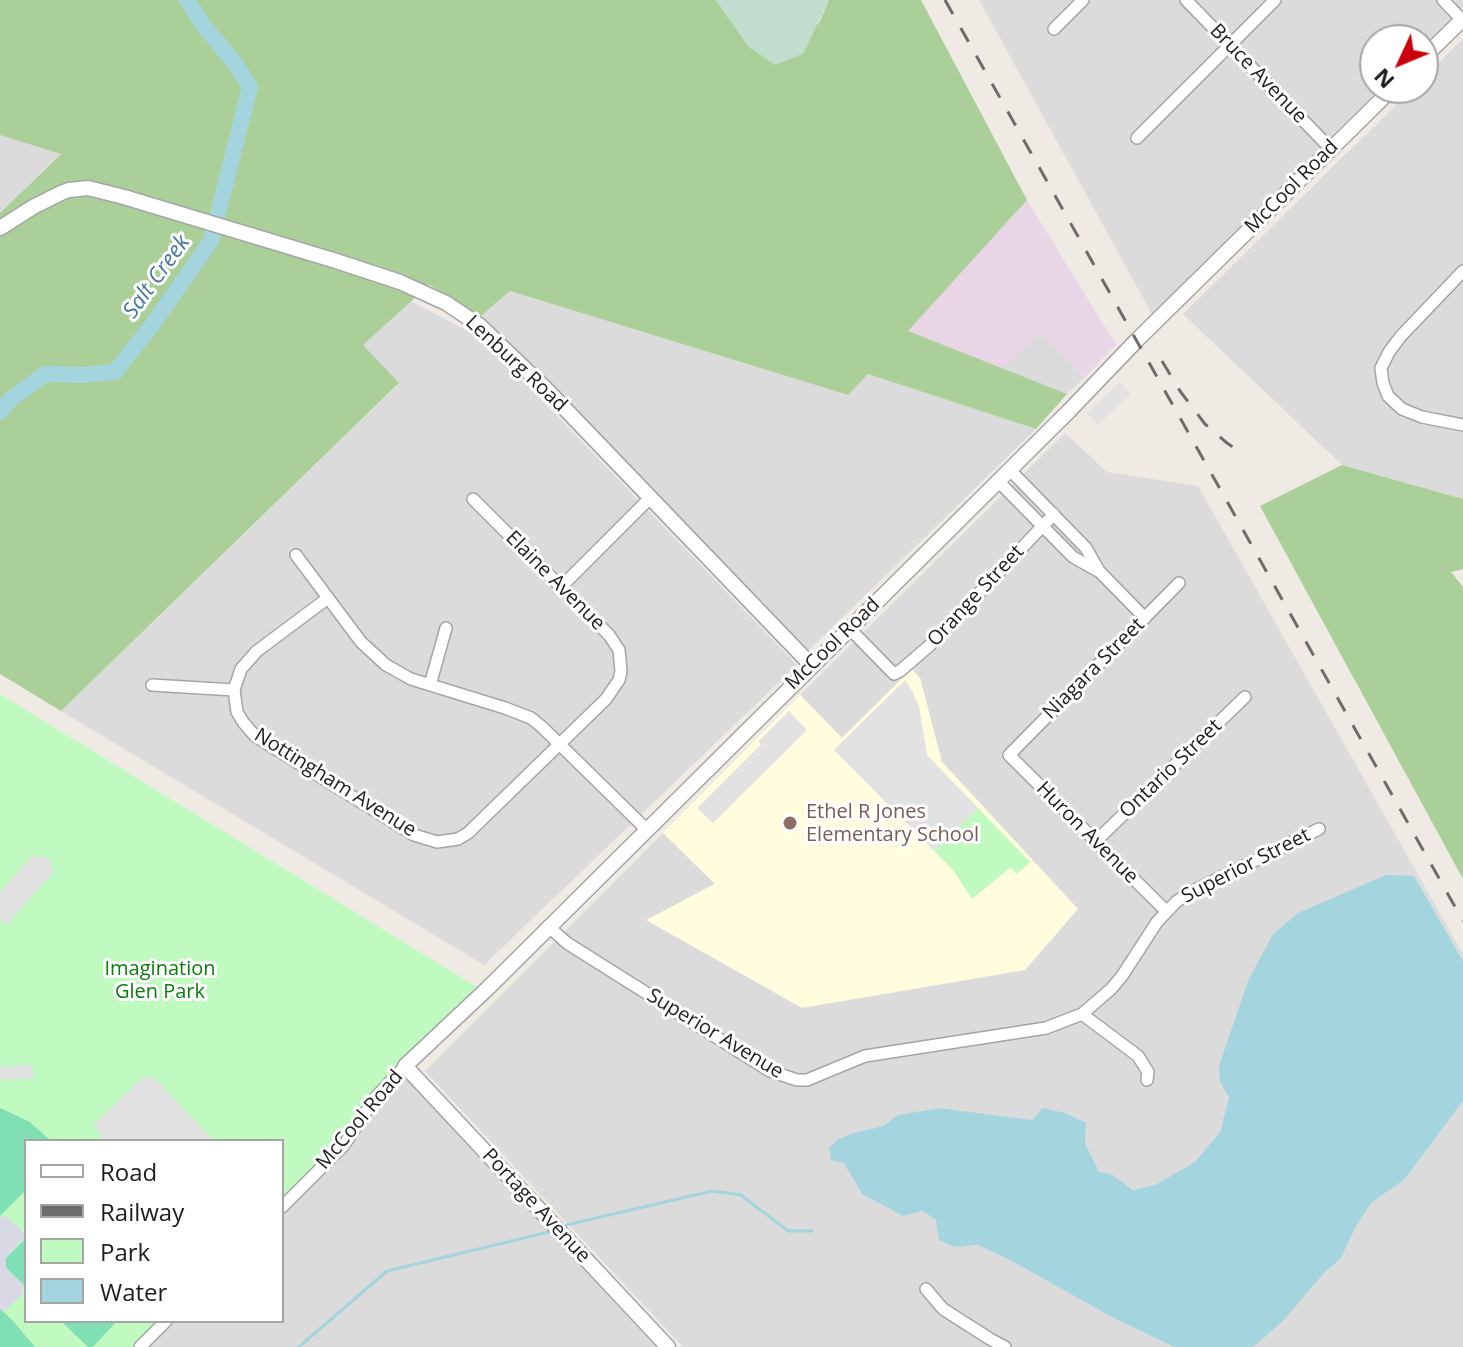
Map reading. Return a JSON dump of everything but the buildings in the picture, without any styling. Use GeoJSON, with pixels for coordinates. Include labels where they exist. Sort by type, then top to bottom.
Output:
{"type":"FeatureCollection","features":[{"type":"Feature","properties":{"kind":"street"},"geometry":{"type":"LineString","coordinates":[[1054,29],[1083,0]]}},
{"type":"Feature","properties":{"kind":"street","name":"Bruce Avenue"},"geometry":{"type":"LineString","coordinates":[[1186,0],[1331,149]]}},
{"type":"Feature","properties":{"kind":"street"},"geometry":{"type":"LineString","coordinates":[[1137,138],[1275,0]]}},
{"type":"Feature","properties":{"kind":"street"},"geometry":{"type":"LineString","coordinates":[[1439,43],[1463,20],[1443,0]]}},
{"type":"Feature","properties":{"kind":"street","name":"McCool Road"},"geometry":{"type":"LineString","coordinates":[[284,1205],[344,1145],[375,1098],[405,1066],[487,989],[1377,104]]}},
{"type":"Feature","properties":{"kind":"street","name":"Lenburg Road"},"geometry":{"type":"LineString","coordinates":[[0,228],[61,193],[79,189],[99,190],[400,282],[428,294],[479,325],[556,399],[812,666]]}},
{"type":"Feature","properties":{"kind":"street"},"geometry":{"type":"LineString","coordinates":[[1463,271],[1401,336],[1381,368],[1388,396],[1402,409],[1422,417],[1463,425]]}},
{"type":"Feature","properties":{"kind":"street"},"geometry":{"type":"LineString","coordinates":[[1009,469],[1086,548],[1099,571],[1145,618]]}},
{"type":"Feature","properties":{"kind":"street"},"geometry":{"type":"LineString","coordinates":[[998,481],[1073,557],[1099,571]]}},
{"type":"Feature","properties":{"kind":"street"},"geometry":{"type":"LineString","coordinates":[[561,587],[650,498]]}},
{"type":"Feature","properties":{"kind":"street","name":"Elaine Avenue"},"geometry":{"type":"LineString","coordinates":[[473,499],[614,642],[621,660],[621,671],[613,691],[560,745]]}},
{"type":"Feature","properties":{"kind":"street","name":"Orange Street"},"geometry":{"type":"LineString","coordinates":[[850,629],[894,674],[929,646],[1054,514]]}},
{"type":"Feature","properties":{"kind":"street"},"geometry":{"type":"LineString","coordinates":[[296,555],[361,642],[375,656],[398,673],[531,718],[646,829]]}},
{"type":"Feature","properties":{"kind":"street","name":"Niagara Street"},"geometry":{"type":"LineString","coordinates":[[1009,755],[1179,583]]}},
{"type":"Feature","properties":{"kind":"street"},"geometry":{"type":"LineString","coordinates":[[152,685],[234,690],[247,661],[328,598]]}},
{"type":"Feature","properties":{"kind":"street"},"geometry":{"type":"LineString","coordinates":[[430,685],[446,628]]}},
{"type":"Feature","properties":{"kind":"street","name":"Nottingham Avenue"},"geometry":{"type":"LineString","coordinates":[[234,690],[237,712],[255,736],[414,835],[437,842],[458,839],[468,833],[560,745]]}},
{"type":"Feature","properties":{"kind":"street","name":"Ontario Street"},"geometry":{"type":"LineString","coordinates":[[1096,841],[1245,697]]}},
{"type":"Feature","properties":{"kind":"street","name":"Huron Avenue"},"geometry":{"type":"LineString","coordinates":[[1009,755],[1166,911]]}},
{"type":"Feature","properties":{"kind":"street","name":"Superior Street"},"geometry":{"type":"LineString","coordinates":[[1082,1014],[1122,976],[1166,911],[1187,894],[1319,829]]}},
{"type":"Feature","properties":{"kind":"street","name":"Superior Avenue"},"geometry":{"type":"LineString","coordinates":[[548,926],[567,943],[770,1071],[797,1080],[818,1077],[865,1056],[1046,1028],[1082,1014]]}},
{"type":"Feature","properties":{"kind":"street"},"geometry":{"type":"LineString","coordinates":[[1082,1014],[1138,1056],[1148,1072],[1147,1080]]}},
{"type":"Feature","properties":{"kind":"street","name":"Portage Avenue"},"geometry":{"type":"LineString","coordinates":[[405,1066],[668,1347]]}},
{"type":"Feature","properties":{"kind":"street"},"geometry":{"type":"LineString","coordinates":[[926,1289],[943,1309],[1005,1347]]}},
{"type":"Feature","properties":{"kind":"street"},"geometry":{"type":"LineString","coordinates":[[140,1347],[164,1323]]}},
{"type":"Feature","properties":{"kind":"shaded area"},"geometry":{"type":"Polygon","coordinates":[[[979,0],[1463,0],[1463,7],[1439,30],[1439,24],[1359,24],[1359,104],[1364,104],[1152,314],[979,0]]]}},
{"type":"Feature","properties":{"kind":"shaded area"},"geometry":{"type":"Polygon","coordinates":[[[1463,39],[1463,499],[1342,465],[1183,314],[1397,104],[1439,104],[1439,62],[1463,39]]]}},
{"type":"Feature","properties":{"kind":"shaded area"},"geometry":{"type":"Polygon","coordinates":[[[0,135],[61,153],[0,213],[0,135]]]}},
{"type":"Feature","properties":{"kind":"shaded area"},"geometry":{"type":"Polygon","coordinates":[[[1027,200],[1116,345],[1085,377],[1040,333],[1002,369],[907,331],[1027,200]]]}},
{"type":"Feature","properties":{"kind":"shaded area"},"geometry":{"type":"Polygon","coordinates":[[[510,291],[848,395],[868,374],[1036,429],[809,650],[481,316],[510,291]]]}},
{"type":"Feature","properties":{"kind":"shaded area"},"geometry":{"type":"Polygon","coordinates":[[[411,301],[469,332],[507,364],[797,665],[484,965],[61,711],[399,384],[362,345],[411,301]]]}},
{"type":"Feature","properties":{"kind":"shaded area"},"geometry":{"type":"Polygon","coordinates":[[[1040,332],[1085,377],[1067,394],[1002,369],[1040,332]]]}},
{"type":"Feature","properties":{"kind":"shaded area"},"geometry":{"type":"Polygon","coordinates":[[[1119,382],[1131,394],[1098,425],[1087,413],[1119,382]]]}},
{"type":"Feature","properties":{"kind":"shaded area"},"geometry":{"type":"Polygon","coordinates":[[[1065,433],[1107,472],[1198,486],[1463,954],[1463,961],[1414,876],[1220,1082],[1229,1097],[1220,1132],[1195,1162],[1155,1185],[1133,1190],[1111,1174],[1099,1172],[1085,1143],[1032,1120],[941,1108],[898,1115],[883,1126],[837,1140],[844,1163],[862,1194],[903,1216],[922,1211],[936,1220],[955,1247],[978,1245],[1174,1347],[683,1347],[425,1071],[663,833],[715,883],[647,921],[1077,909],[942,762],[920,678],[911,669],[842,738],[800,695],[1065,433]]]}},
{"type":"Feature","properties":{"kind":"shaded area"},"geometry":{"type":"Polygon","coordinates":[[[912,669],[920,678],[942,762],[1078,909],[1025,970],[802,1008],[646,920],[715,884],[663,833],[800,695],[842,738],[912,669]]]}},
{"type":"Feature","properties":{"kind":"shaded area"},"geometry":{"type":"Polygon","coordinates":[[[905,680],[919,706],[927,755],[978,808],[934,851],[834,750],[905,680]]]}},
{"type":"Feature","properties":{"kind":"shaded area"},"geometry":{"type":"Polygon","coordinates":[[[789,711],[807,730],[713,823],[697,808],[761,745],[759,741],[789,711]]]}},
{"type":"Feature","properties":{"kind":"shaded area"},"geometry":{"type":"Polygon","coordinates":[[[33,855],[38,858],[43,855],[54,871],[7,924],[0,920],[0,892],[33,855]]]}},
{"type":"Feature","properties":{"kind":"shaded area"},"geometry":{"type":"Polygon","coordinates":[[[32,1065],[34,1078],[0,1080],[0,1067],[32,1065]]]}},
{"type":"Feature","properties":{"kind":"shaded area"},"geometry":{"type":"Polygon","coordinates":[[[398,1069],[656,1347],[133,1347],[157,1323],[284,1323],[284,1198],[398,1069]]]}},
{"type":"Feature","properties":{"kind":"shaded area"},"geometry":{"type":"Polygon","coordinates":[[[152,1077],[157,1081],[212,1139],[101,1139],[93,1125],[141,1079],[152,1077]]]}},
{"type":"Feature","properties":{"kind":"shaded area"},"geometry":{"type":"Polygon","coordinates":[[[1463,1101],[1463,1347],[1253,1347],[1283,1321],[1341,1258],[1371,1203],[1404,1180],[1463,1101]]]}},
{"type":"Feature","properties":{"kind":"shaded area"},"geometry":{"type":"Polygon","coordinates":[[[0,1216],[5,1216],[24,1234],[24,1238],[6,1258],[6,1268],[24,1286],[21,1289],[24,1292],[4,1312],[0,1309],[0,1216]]]}},
{"type":"Feature","properties":{"kind":"green space"},"geometry":{"type":"Polygon","coordinates":[[[0,0],[716,0],[749,47],[819,23],[829,0],[921,0],[1027,200],[908,331],[1067,394],[1036,429],[868,374],[848,395],[510,291],[481,316],[429,285],[363,345],[399,383],[61,711],[0,674],[0,213],[61,154],[0,135],[0,0]]]}},
{"type":"Feature","properties":{"kind":"green space"},"geometry":{"type":"Polygon","coordinates":[[[716,0],[829,0],[803,54],[775,65],[749,47],[716,0]]]}},
{"type":"Feature","properties":{"kind":"green space"},"geometry":{"type":"Polygon","coordinates":[[[1342,465],[1463,499],[1463,569],[1451,572],[1463,587],[1463,879],[1260,506],[1342,465]]]}},
{"type":"Feature","properties":{"kind":"green space","name":"Imagination Glen Park"},"geometry":{"type":"Polygon","coordinates":[[[0,694],[480,989],[343,1140],[284,1198],[284,1139],[24,1139],[24,1323],[157,1323],[133,1347],[0,1347],[0,694]]]}},
{"type":"Feature","properties":{"kind":"green space"},"geometry":{"type":"Polygon","coordinates":[[[978,808],[1030,862],[1017,874],[1010,868],[972,899],[953,870],[934,851],[978,808]]]}},
{"type":"Feature","properties":{"kind":"green space"},"geometry":{"type":"Polygon","coordinates":[[[0,1108],[30,1122],[49,1139],[24,1139],[24,1192],[0,1216],[0,1108]]]}},
{"type":"Feature","properties":{"kind":"green space"},"geometry":{"type":"Polygon","coordinates":[[[24,1240],[24,1285],[6,1268],[6,1258],[24,1240]]]}},
{"type":"Feature","properties":{"kind":"green space"},"geometry":{"type":"Polygon","coordinates":[[[0,1309],[12,1320],[35,1347],[0,1347],[0,1309]]]}},
{"type":"Feature","properties":{"kind":"green space"},"geometry":{"type":"Polygon","coordinates":[[[63,1323],[115,1323],[93,1347],[88,1347],[63,1323]]]}},
{"type":"Feature","properties":{"kind":"water"},"geometry":{"type":"Polygon","coordinates":[[[1386,875],[1414,876],[1463,961],[1463,1101],[1404,1180],[1371,1203],[1341,1258],[1283,1321],[1253,1347],[1174,1347],[978,1245],[955,1247],[939,1240],[936,1220],[922,1211],[903,1216],[862,1194],[844,1163],[831,1160],[829,1148],[837,1140],[883,1126],[898,1115],[940,1108],[1032,1120],[1043,1108],[1065,1113],[1086,1123],[1085,1143],[1099,1172],[1111,1174],[1133,1190],[1155,1185],[1195,1162],[1220,1132],[1229,1097],[1220,1082],[1219,1066],[1248,981],[1273,934],[1298,913],[1386,875]]]}},
{"type":"Feature","properties":{"kind":"waterway","name":"Salt Creek"},"geometry":{"type":"LineString","coordinates":[[0,412],[11,399],[45,374],[115,372],[211,241],[250,87],[187,0]]}},
{"type":"Feature","properties":{"kind":"waterway"},"geometry":{"type":"LineString","coordinates":[[566,1225],[712,1191],[741,1195],[788,1231],[812,1231]]}},
{"type":"Feature","properties":{"kind":"waterway"},"geometry":{"type":"LineString","coordinates":[[299,1347],[387,1271],[549,1232]]}},
{"type":"Feature","properties":{"kind":"railway"},"geometry":{"type":"LineString","coordinates":[[945,0],[1463,921]]}},
{"type":"Feature","properties":{"kind":"railway"},"geometry":{"type":"LineString","coordinates":[[1162,361],[1205,424],[1240,452]]}},
{"type":"Feature","properties":{"kind":"place","name":"Ethel R Jones Elementary School"},"geometry":{"type":"Point","coordinates":[790,823]}}]}
